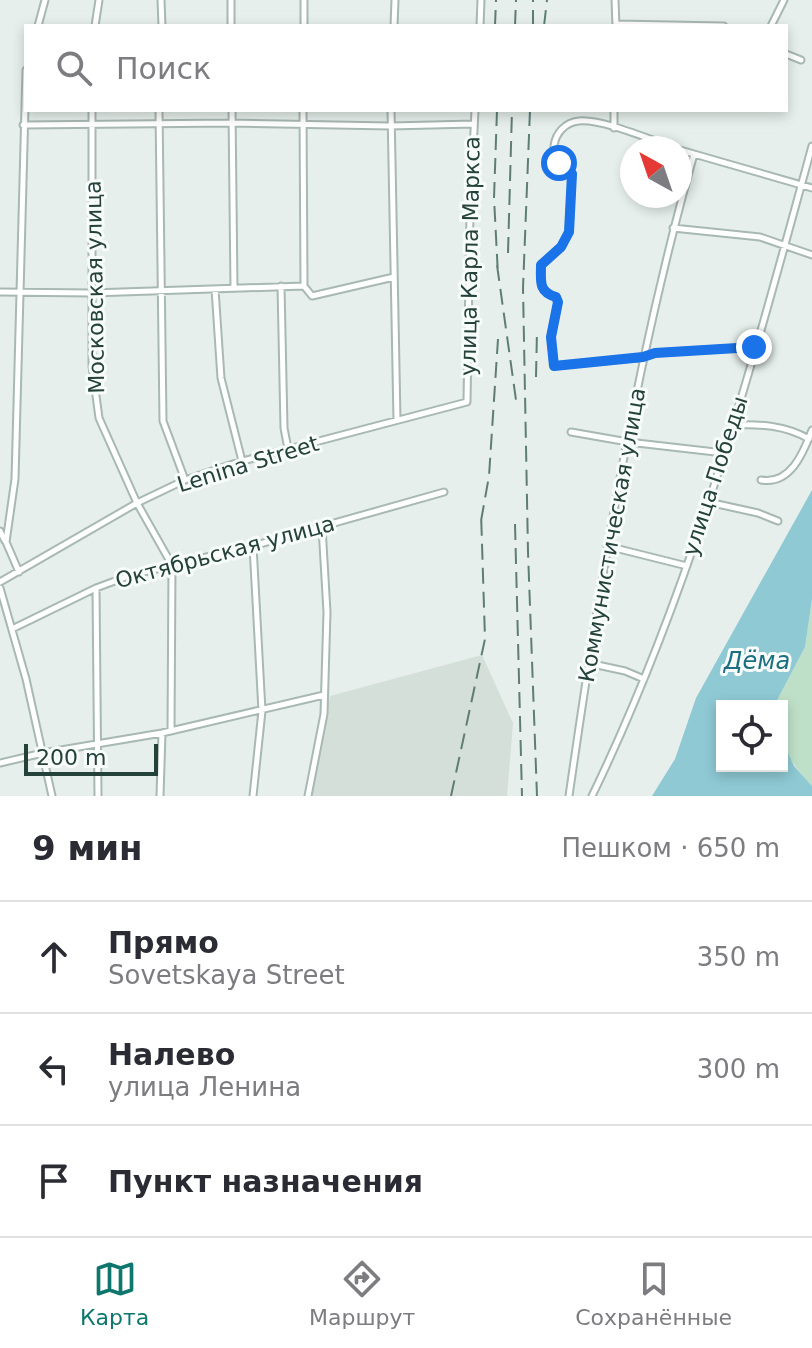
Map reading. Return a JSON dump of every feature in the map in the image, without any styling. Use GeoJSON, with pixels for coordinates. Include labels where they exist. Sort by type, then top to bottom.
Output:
{"type":"FeatureCollection","features":[{"type":"Feature","properties":{"kind":"street"},"geometry":{"type":"LineString","coordinates":[[39,24],[45,0]]}},
{"type":"Feature","properties":{"kind":"street"},"geometry":{"type":"LineString","coordinates":[[95,24],[99,0]]}},
{"type":"Feature","properties":{"kind":"street"},"geometry":{"type":"LineString","coordinates":[[161,0],[162,24]]}},
{"type":"Feature","properties":{"kind":"street"},"geometry":{"type":"LineString","coordinates":[[231,0],[231,24]]}},
{"type":"Feature","properties":{"kind":"street"},"geometry":{"type":"LineString","coordinates":[[304,0],[304,24]]}},
{"type":"Feature","properties":{"kind":"street"},"geometry":{"type":"LineString","coordinates":[[394,24],[395,0]]}},
{"type":"Feature","properties":{"kind":"street"},"geometry":{"type":"LineString","coordinates":[[480,24],[481,0]]}},
{"type":"Feature","properties":{"kind":"street"},"geometry":{"type":"LineString","coordinates":[[615,0],[616,24]]}},
{"type":"Feature","properties":{"kind":"street"},"geometry":{"type":"LineString","coordinates":[[772,24],[784,0]]}},
{"type":"Feature","properties":{"kind":"street"},"geometry":{"type":"LineString","coordinates":[[788,55],[801,60]]}},
{"type":"Feature","properties":{"kind":"street"},"geometry":{"type":"LineString","coordinates":[[6,542],[15,479],[24,107]]}},
{"type":"Feature","properties":{"kind":"street","name":"Московская улица"},"geometry":{"type":"LineString","coordinates":[[92,112],[92,366],[99,418],[137,503],[172,565]]}},
{"type":"Feature","properties":{"kind":"street"},"geometry":{"type":"LineString","coordinates":[[159,112],[163,421],[185,480]]}},
{"type":"Feature","properties":{"kind":"street"},"geometry":{"type":"LineString","coordinates":[[232,112],[234,288]]}},
{"type":"Feature","properties":{"kind":"street"},"geometry":{"type":"LineString","coordinates":[[303,112],[304,286],[312,296],[394,277]]}},
{"type":"Feature","properties":{"kind":"street"},"geometry":{"type":"LineString","coordinates":[[391,112],[397,420]]}},
{"type":"Feature","properties":{"kind":"street","name":"улица Карла Маркса"},"geometry":{"type":"LineString","coordinates":[[467,402],[475,112]]}},
{"type":"Feature","properties":{"kind":"street"},"geometry":{"type":"LineString","coordinates":[[614,112],[614,128]]}},
{"type":"Feature","properties":{"kind":"street"},"geometry":{"type":"LineString","coordinates":[[638,136],[577,121],[559,131],[553,141],[555,157],[564,171],[572,174],[569,232],[561,247],[541,265],[540,287],[556,297],[558,302],[551,337],[554,366],[643,357],[655,353],[754,347]]}},
{"type":"Feature","properties":{"kind":"street"},"geometry":{"type":"LineString","coordinates":[[23,125],[474,124]]}},
{"type":"Feature","properties":{"kind":"street","name":"улица Победы"},"geometry":{"type":"LineString","coordinates":[[592,796],[628,721],[687,566],[733,425],[812,146]]}},
{"type":"Feature","properties":{"kind":"street"},"geometry":{"type":"LineString","coordinates":[[694,154],[812,188]]}},
{"type":"Feature","properties":{"kind":"street","name":"Коммунистическая улица"},"geometry":{"type":"LineString","coordinates":[[569,796],[607,546],[643,357],[694,154]]}},
{"type":"Feature","properties":{"kind":"street"},"geometry":{"type":"LineString","coordinates":[[673,228],[760,237],[812,255]]}},
{"type":"Feature","properties":{"kind":"street"},"geometry":{"type":"LineString","coordinates":[[281,286],[284,428],[288,449]]}},
{"type":"Feature","properties":{"kind":"street"},"geometry":{"type":"LineString","coordinates":[[0,292],[92,293],[304,286]]}},
{"type":"Feature","properties":{"kind":"street"},"geometry":{"type":"LineString","coordinates":[[215,289],[221,378],[242,461]]}},
{"type":"Feature","properties":{"kind":"street","name":"Lenina Street"},"geometry":{"type":"LineString","coordinates":[[0,585],[137,503],[185,480],[242,461],[467,402]]}},
{"type":"Feature","properties":{"kind":"street"},"geometry":{"type":"LineString","coordinates":[[733,425],[758,424],[783,428],[809,439]]}},
{"type":"Feature","properties":{"kind":"street"},"geometry":{"type":"LineString","coordinates":[[761,480],[777,481],[787,475],[812,430]]}},
{"type":"Feature","properties":{"kind":"street"},"geometry":{"type":"LineString","coordinates":[[571,432],[724,453]]}},
{"type":"Feature","properties":{"kind":"street","name":"Октябрьская улица"},"geometry":{"type":"LineString","coordinates":[[12,629],[96,588],[131,575],[253,546],[444,492]]}},
{"type":"Feature","properties":{"kind":"street"},"geometry":{"type":"LineString","coordinates":[[708,502],[758,513],[778,521]]}},
{"type":"Feature","properties":{"kind":"street"},"geometry":{"type":"LineString","coordinates":[[308,796],[324,714],[327,612],[322,527]]}},
{"type":"Feature","properties":{"kind":"street"},"geometry":{"type":"LineString","coordinates":[[0,531],[19,572]]}},
{"type":"Feature","properties":{"kind":"street"},"geometry":{"type":"LineString","coordinates":[[253,546],[262,711],[253,796]]}},
{"type":"Feature","properties":{"kind":"street"},"geometry":{"type":"LineString","coordinates":[[607,546],[687,566]]}},
{"type":"Feature","properties":{"kind":"street"},"geometry":{"type":"LineString","coordinates":[[171,731],[172,565]]}},
{"type":"Feature","properties":{"kind":"street"},"geometry":{"type":"LineString","coordinates":[[0,585],[52,796]]}},
{"type":"Feature","properties":{"kind":"street"},"geometry":{"type":"LineString","coordinates":[[96,588],[98,796]]}},
{"type":"Feature","properties":{"kind":"street"},"geometry":{"type":"LineString","coordinates":[[588,663],[625,671],[644,679]]}},
{"type":"Feature","properties":{"kind":"street"},"geometry":{"type":"LineString","coordinates":[[0,763],[162,733],[324,695]]}},
{"type":"Feature","properties":{"kind":"street"},"geometry":{"type":"LineString","coordinates":[[160,796],[162,733]]}},
{"type":"Feature","properties":{"kind":"shaded area"},"geometry":{"type":"Polygon","coordinates":[[[482,655],[513,723],[507,796],[308,796],[330,696],[482,655]]]}},
{"type":"Feature","properties":{"kind":"green space"},"geometry":{"type":"Polygon","coordinates":[[[812,599],[812,786],[788,754],[788,700],[777,700],[805,647],[812,599]]]}},
{"type":"Feature","properties":{"kind":"water","name":"Дёма"},"geometry":{"type":"Polygon","coordinates":[[[812,490],[812,599],[805,647],[777,700],[716,700],[716,772],[788,772],[788,753],[794,766],[812,786],[812,796],[652,796],[675,759],[696,698],[812,490]]]}},
{"type":"Feature","properties":{"kind":"railway"},"geometry":{"type":"LineString","coordinates":[[495,24],[496,0]]}},
{"type":"Feature","properties":{"kind":"railway"},"geometry":{"type":"LineString","coordinates":[[515,24],[516,0]]}},
{"type":"Feature","properties":{"kind":"railway"},"geometry":{"type":"LineString","coordinates":[[533,0],[533,24]]}},
{"type":"Feature","properties":{"kind":"railway"},"geometry":{"type":"LineString","coordinates":[[544,24],[547,0]]}},
{"type":"Feature","properties":{"kind":"railway"},"geometry":{"type":"LineString","coordinates":[[497,112],[494,198],[498,275]]}},
{"type":"Feature","properties":{"kind":"railway"},"geometry":{"type":"LineString","coordinates":[[508,253],[512,112]]}},
{"type":"Feature","properties":{"kind":"railway"},"geometry":{"type":"LineString","coordinates":[[530,112],[523,288],[537,796]]}},
{"type":"Feature","properties":{"kind":"railway"},"geometry":{"type":"LineString","coordinates":[[497,265],[516,400]]}},
{"type":"Feature","properties":{"kind":"railway"},"geometry":{"type":"LineString","coordinates":[[536,377],[537,330]]}},
{"type":"Feature","properties":{"kind":"railway"},"geometry":{"type":"LineString","coordinates":[[481,521],[489,476],[498,339]]}},
{"type":"Feature","properties":{"kind":"railway"},"geometry":{"type":"LineString","coordinates":[[451,796],[485,639],[481,512]]}},
{"type":"Feature","properties":{"kind":"railway"},"geometry":{"type":"LineString","coordinates":[[515,524],[522,796]]}},
{"type":"Feature","properties":{"kind":"route"},"geometry":{"type":"LineString","coordinates":[[559,163],[564,171],[572,174],[569,232],[561,247],[541,265],[540,287],[556,297],[558,302],[551,337],[554,366],[643,357],[655,353],[754,347]]}}]}
